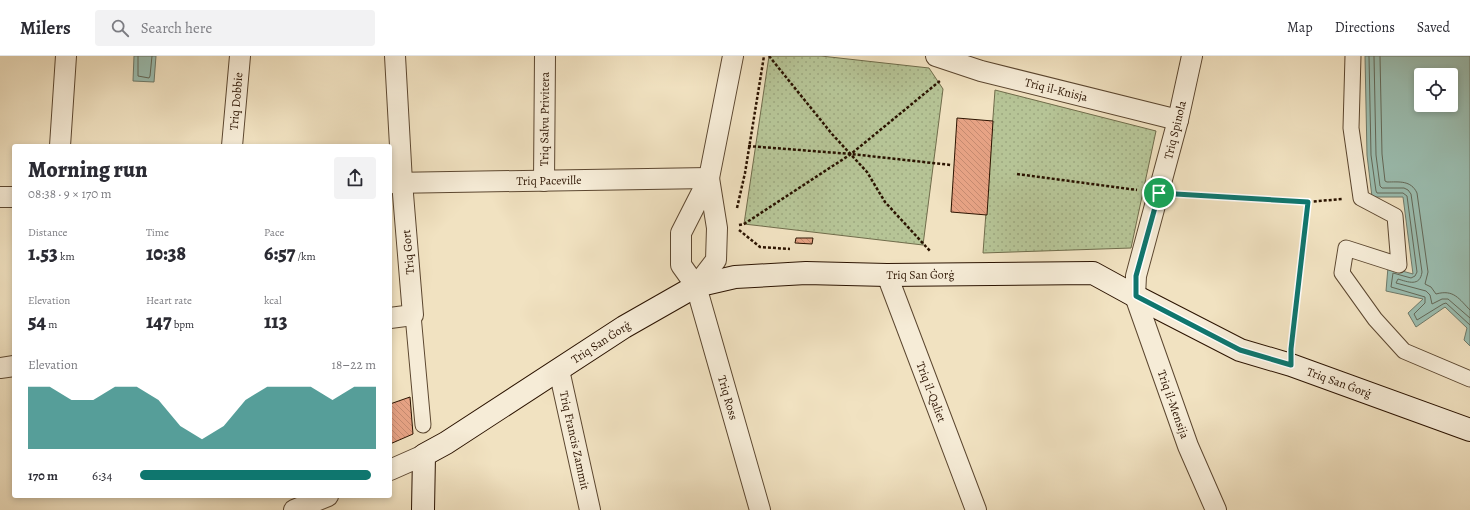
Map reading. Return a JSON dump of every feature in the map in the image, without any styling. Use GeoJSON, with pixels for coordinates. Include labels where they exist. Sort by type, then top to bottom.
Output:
{"type":"FeatureCollection","features":[{"type":"Feature","properties":{"kind":"main road","name":"Triq San Ġorġ"},"geometry":{"type":"LineString","coordinates":[[424,456],[624,327],[696,286],[735,277],[806,274],[887,275],[1093,273],[1240,350],[1291,365],[1470,430]]}},
{"type":"Feature","properties":{"kind":"main road"},"geometry":{"type":"LineString","coordinates":[[423,510],[424,456]]}},
{"type":"Feature","properties":{"kind":"street"},"geometry":{"type":"LineString","coordinates":[[60,144],[66,56]]}},
{"type":"Feature","properties":{"kind":"street","name":"Triq Dobbie"},"geometry":{"type":"LineString","coordinates":[[232,144],[240,56]]}},
{"type":"Feature","properties":{"kind":"street","name":"Triq Gort"},"geometry":{"type":"LineString","coordinates":[[395,56],[396,183],[413,315],[423,424]]}},
{"type":"Feature","properties":{"kind":"street","name":"Triq Salvu Privitera"},"geometry":{"type":"LineString","coordinates":[[544,181],[545,56]]}},
{"type":"Feature","properties":{"kind":"street","name":"Triq Ross"},"geometry":{"type":"LineString","coordinates":[[733,56],[709,178],[681,233],[681,265],[696,286],[760,510]]}},
{"type":"Feature","properties":{"kind":"street","name":"Triq il-Knisja"},"geometry":{"type":"LineString","coordinates":[[936,56],[980,71],[1178,120]]}},
{"type":"Feature","properties":{"kind":"street","name":"Triq Spinola"},"geometry":{"type":"LineString","coordinates":[[1136,296],[1136,276],[1178,120],[1192,56]]}},
{"type":"Feature","properties":{"kind":"street"},"geometry":{"type":"LineString","coordinates":[[1353,56],[1351,128],[1361,198],[1395,216],[1400,265],[1346,248],[1342,273],[1375,319],[1404,351],[1470,379]]}},
{"type":"Feature","properties":{"kind":"street","name":"Triq Paceville"},"geometry":{"type":"LineString","coordinates":[[396,183],[709,178]]}},
{"type":"Feature","properties":{"kind":"street","name":"Triq Ross"},"geometry":{"type":"LineString","coordinates":[[696,286],[716,260],[725,227],[709,178]]}},
{"type":"Feature","properties":{"kind":"street"},"geometry":{"type":"LineString","coordinates":[[0,197],[12,197]]}},
{"type":"Feature","properties":{"kind":"street","name":"Triq il-Qaliet"},"geometry":{"type":"LineString","coordinates":[[887,275],[976,510]]}},
{"type":"Feature","properties":{"kind":"street","name":"Triq il-Mensija"},"geometry":{"type":"LineString","coordinates":[[1136,296],[1188,446],[1216,510]]}},
{"type":"Feature","properties":{"kind":"street"},"geometry":{"type":"LineString","coordinates":[[392,318],[413,315]]}},
{"type":"Feature","properties":{"kind":"street"},"geometry":{"type":"LineString","coordinates":[[0,368],[12,366]]}},
{"type":"Feature","properties":{"kind":"street","name":"Triq Francis Zammit"},"geometry":{"type":"LineString","coordinates":[[559,370],[590,510]]}},
{"type":"Feature","properties":{"kind":"street","name":"Triq San Ġorġ"},"geometry":{"type":"LineString","coordinates":[[392,469],[424,456]]}},
{"type":"Feature","properties":{"kind":"street"},"geometry":{"type":"LineString","coordinates":[[294,510],[323,498]]}},
{"type":"Feature","properties":{"kind":"path"},"geometry":{"type":"LineString","coordinates":[[764,56],[748,146],[745,173],[725,227],[744,224],[851,154],[960,64]]}},
{"type":"Feature","properties":{"kind":"path"},"geometry":{"type":"LineString","coordinates":[[769,56],[823,122],[867,172],[885,202],[923,244]]}},
{"type":"Feature","properties":{"kind":"path"},"geometry":{"type":"LineString","coordinates":[[748,146],[851,154],[951,165]]}},
{"type":"Feature","properties":{"kind":"path"},"geometry":{"type":"LineString","coordinates":[[1017,174],[1159,193],[1308,202],[1361,198]]}},
{"type":"Feature","properties":{"kind":"path"},"geometry":{"type":"LineString","coordinates":[[1291,365],[1291,349],[1308,202]]}},
{"type":"Feature","properties":{"kind":"green space"},"geometry":{"type":"Polygon","coordinates":[[[769,56],[821,56],[929,68],[943,89],[923,245],[744,224],[769,56]]]}},
{"type":"Feature","properties":{"kind":"green space"},"geometry":{"type":"Polygon","coordinates":[[[995,90],[1156,131],[1131,248],[983,253],[995,90]]]}},
{"type":"Feature","properties":{"kind":"water"},"geometry":{"type":"Polygon","coordinates":[[[134,56],[156,56],[154,82],[133,81],[134,56]]]}},
{"type":"Feature","properties":{"kind":"water"},"geometry":{"type":"Polygon","coordinates":[[[1365,56],[1470,56],[1470,346],[1464,340],[1467,328],[1445,307],[1416,327],[1408,313],[1423,299],[1386,291],[1388,267],[1413,274],[1403,197],[1372,197],[1367,155],[1365,56]]]}},
{"type":"Feature","properties":{"kind":"building"},"geometry":{"type":"Polygon","coordinates":[[[957,118],[993,121],[987,215],[951,212],[957,118]]]}},
{"type":"Feature","properties":{"kind":"building"},"geometry":{"type":"Polygon","coordinates":[[[796,238],[813,238],[812,244],[795,243],[796,238]]]}},
{"type":"Feature","properties":{"kind":"building"},"geometry":{"type":"Polygon","coordinates":[[[410,397],[413,434],[392,443],[392,403],[410,397]]]}},
{"type":"Feature","properties":{"kind":"route"},"geometry":{"type":"LineString","coordinates":[[1159,193],[1308,202],[1291,349],[1291,365],[1240,350],[1136,296],[1136,276],[1159,193]]}}]}
